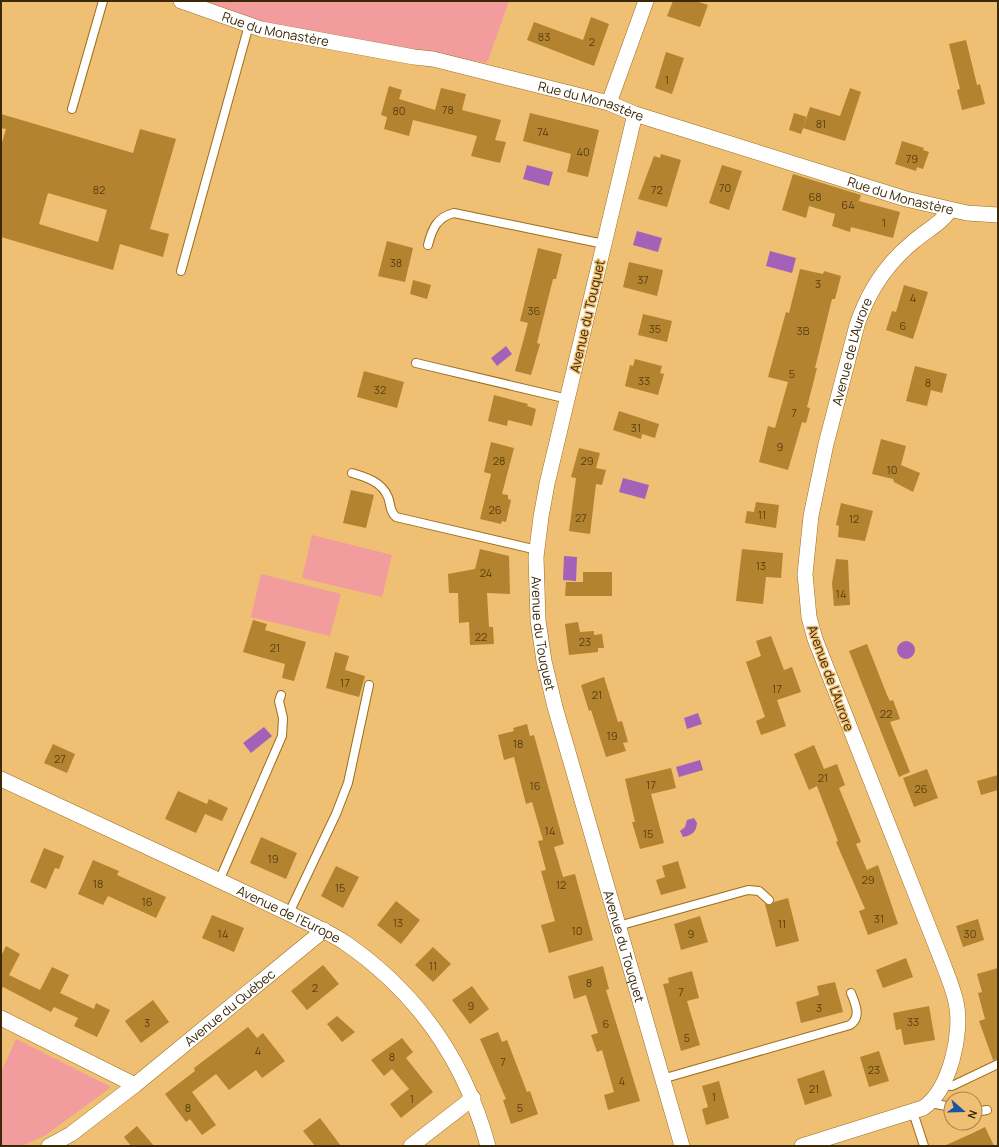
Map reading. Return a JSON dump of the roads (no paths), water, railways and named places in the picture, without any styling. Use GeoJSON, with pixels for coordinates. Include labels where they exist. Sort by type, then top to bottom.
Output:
{"type":"FeatureCollection","features":[{"type":"Feature","properties":{"kind":"street","name":"Rue du Monastère"},"geometry":{"type":"LineString","coordinates":[[181,1],[250,25],[414,57],[433,59],[609,103],[635,114],[906,200],[967,213],[998,215]]}},
{"type":"Feature","properties":{"kind":"street"},"geometry":{"type":"LineString","coordinates":[[609,103],[646,1]]}},
{"type":"Feature","properties":{"kind":"street","name":"Avenue du Touquet"},"geometry":{"type":"LineString","coordinates":[[635,114],[547,484],[537,550],[538,620],[544,661],[555,707],[682,1146]]}},
{"type":"Feature","properties":{"kind":"street","name":"Avenue de L'Aurore"},"geometry":{"type":"LineString","coordinates":[[937,1093],[949,1069],[955,1046],[958,1025],[956,1002],[939,954],[815,639],[809,617],[805,574],[811,516],[818,480],[857,325],[864,306],[883,272],[909,245],[938,223],[950,210]]}},
{"type":"Feature","properties":{"kind":"street","name":"Avenue de l'Europe"},"geometry":{"type":"LineString","coordinates":[[1,779],[324,930],[344,942],[388,977],[424,1015],[452,1055],[473,1098],[488,1146]]}},
{"type":"Feature","properties":{"kind":"street","name":"Avenue du Québec"},"geometry":{"type":"LineString","coordinates":[[49,1146],[71,1134],[135,1085],[324,930]]}},
{"type":"Feature","properties":{"kind":"street"},"geometry":{"type":"LineString","coordinates":[[1,1018],[135,1085]]}},
{"type":"Feature","properties":{"kind":"street"},"geometry":{"type":"LineString","coordinates":[[802,1146],[913,1112],[937,1093]]}},
{"type":"Feature","properties":{"kind":"street"},"geometry":{"type":"LineString","coordinates":[[410,1146],[473,1098]]}},
{"type":"Feature","properties":{"kind":"lane"},"geometry":{"type":"LineString","coordinates":[[72,108],[103,1]]}},
{"type":"Feature","properties":{"kind":"lane"},"geometry":{"type":"LineString","coordinates":[[181,271],[250,25]]}},
{"type":"Feature","properties":{"kind":"lane"},"geometry":{"type":"LineString","coordinates":[[428,245],[432,230],[441,218],[454,213],[604,244]]}},
{"type":"Feature","properties":{"kind":"lane"},"geometry":{"type":"LineString","coordinates":[[416,363],[568,399]]}},
{"type":"Feature","properties":{"kind":"lane"},"geometry":{"type":"LineString","coordinates":[[352,472],[376,482],[385,491],[392,514],[396,517],[537,550]]}},
{"type":"Feature","properties":{"kind":"lane"},"geometry":{"type":"LineString","coordinates":[[289,914],[336,814],[348,783],[369,685]]}},
{"type":"Feature","properties":{"kind":"lane"},"geometry":{"type":"LineString","coordinates":[[219,881],[282,736],[283,718],[279,701],[281,695]]}},
{"type":"Feature","properties":{"kind":"lane"},"geometry":{"type":"LineString","coordinates":[[618,926],[748,890],[759,891],[770,900]]}},
{"type":"Feature","properties":{"kind":"lane"},"geometry":{"type":"LineString","coordinates":[[662,1079],[850,1025],[854,1022],[857,1013],[851,993]]}},
{"type":"Feature","properties":{"kind":"lane"},"geometry":{"type":"LineString","coordinates":[[943,1099],[937,1093],[998,1064]]}},
{"type":"Feature","properties":{"kind":"lane"},"geometry":{"type":"LineString","coordinates":[[983,1111],[987,1110]]}},
{"type":"Feature","properties":{"kind":"lane"},"geometry":{"type":"LineString","coordinates":[[913,1112],[924,1146]]}}]}
